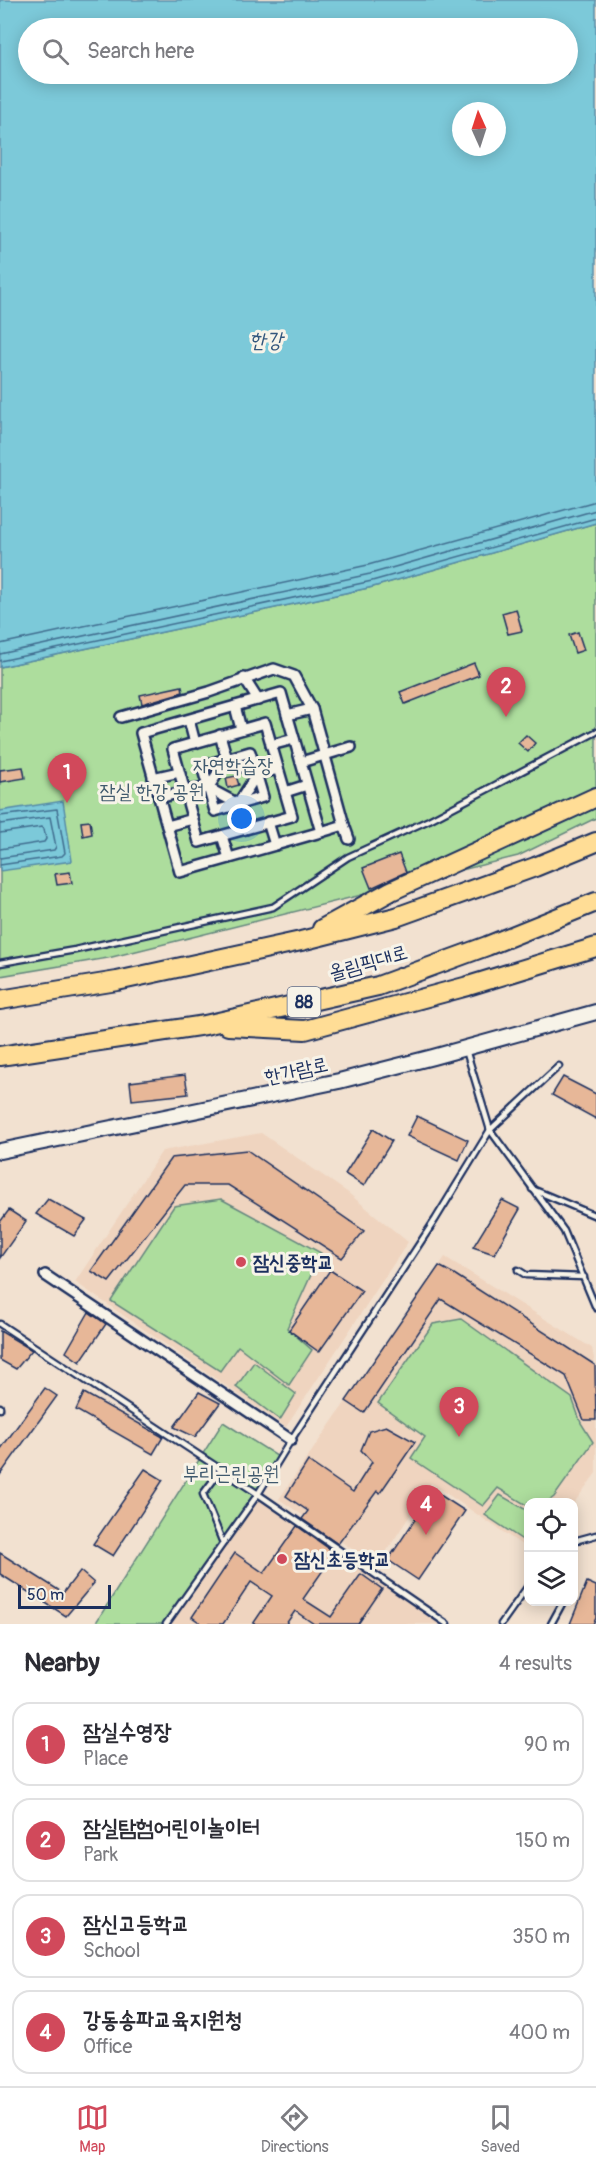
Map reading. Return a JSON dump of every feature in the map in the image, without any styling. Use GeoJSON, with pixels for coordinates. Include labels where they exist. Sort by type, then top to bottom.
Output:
{"type":"FeatureCollection","features":[{"type":"Feature","properties":{"kind":"highway"},"geometry":{"type":"LineString","coordinates":[[301,940],[390,891],[596,797]]}},
{"type":"Feature","properties":{"kind":"highway","name":"올림픽대로"},"geometry":{"type":"LineString","coordinates":[[0,1000],[117,981],[396,918],[596,842]]}},
{"type":"Feature","properties":{"kind":"highway","name":"올림픽대로"},"geometry":{"type":"LineString","coordinates":[[0,1056],[205,1025],[378,986],[487,946],[596,902]]}},
{"type":"Feature","properties":{"kind":"highway"},"geometry":{"type":"LineString","coordinates":[[205,1025],[305,1030],[468,986],[596,947]]}},
{"type":"Feature","properties":{"kind":"street"},"geometry":{"type":"LineString","coordinates":[[121,717],[209,692],[274,669],[294,676],[312,709],[349,839]]}},
{"type":"Feature","properties":{"kind":"street"},"geometry":{"type":"LineString","coordinates":[[244,678],[258,700]]}},
{"type":"Feature","properties":{"kind":"street"},"geometry":{"type":"LineString","coordinates":[[209,692],[214,712]]}},
{"type":"Feature","properties":{"kind":"street"},"geometry":{"type":"LineString","coordinates":[[321,832],[281,693],[141,733],[180,872],[321,832],[344,825]]}},
{"type":"Feature","properties":{"kind":"street"},"geometry":{"type":"LineString","coordinates":[[160,706],[165,726]]}},
{"type":"Feature","properties":{"kind":"street"},"geometry":{"type":"LineString","coordinates":[[235,706],[241,729]]}},
{"type":"Feature","properties":{"kind":"street"},"geometry":{"type":"LineString","coordinates":[[287,715],[312,709]]}},
{"type":"Feature","properties":{"kind":"street"},"geometry":{"type":"LineString","coordinates":[[189,720],[195,743]]}},
{"type":"Feature","properties":{"kind":"street"},"geometry":{"type":"LineString","coordinates":[[265,723],[292,816],[199,842],[172,749],[220,735],[265,723]]}},
{"type":"Feature","properties":{"kind":"street"},"geometry":{"type":"LineString","coordinates":[[220,735],[227,759],[257,774],[278,770]]}},
{"type":"Feature","properties":{"kind":"street"},"geometry":{"type":"LineString","coordinates":[[271,745],[294,739]]}},
{"type":"Feature","properties":{"kind":"street"},"geometry":{"type":"LineString","coordinates":[[301,762],[325,757],[351,747]]}},
{"type":"Feature","properties":{"kind":"street"},"geometry":{"type":"LineString","coordinates":[[250,752],[257,774],[263,797],[215,811],[202,766],[250,752]]}},
{"type":"Feature","properties":{"kind":"street"},"geometry":{"type":"LineString","coordinates":[[208,788],[227,759]]}},
{"type":"Feature","properties":{"kind":"street"},"geometry":{"type":"LineString","coordinates":[[153,778],[179,772]]}},
{"type":"Feature","properties":{"kind":"street"},"geometry":{"type":"LineString","coordinates":[[238,804],[257,774]]}},
{"type":"Feature","properties":{"kind":"street"},"geometry":{"type":"LineString","coordinates":[[285,792],[307,785]]}},
{"type":"Feature","properties":{"kind":"street"},"geometry":{"type":"LineString","coordinates":[[159,798],[208,788],[238,804],[245,829]]}},
{"type":"Feature","properties":{"kind":"street"},"geometry":{"type":"LineString","coordinates":[[167,826],[193,819]]}},
{"type":"Feature","properties":{"kind":"street"},"geometry":{"type":"LineString","coordinates":[[268,822],[275,845]]}},
{"type":"Feature","properties":{"kind":"street"},"geometry":{"type":"LineString","coordinates":[[222,836],[229,858]]}},
{"type":"Feature","properties":{"kind":"street","name":"한가람로"},"geometry":{"type":"LineString","coordinates":[[0,1150],[339,1081],[596,1012]]}},
{"type":"Feature","properties":{"kind":"street"},"geometry":{"type":"LineString","coordinates":[[45,1275],[291,1440]]}},
{"type":"Feature","properties":{"kind":"lane"},"geometry":{"type":"LineString","coordinates":[[0,963],[86,948],[273,907],[348,856],[429,820],[596,732]]}},
{"type":"Feature","properties":{"kind":"lane"},"geometry":{"type":"LineString","coordinates":[[466,1048],[490,1130],[564,1231],[596,1308]]}},
{"type":"Feature","properties":{"kind":"lane"},"geometry":{"type":"LineString","coordinates":[[166,1624],[258,1494],[435,1220],[490,1130],[559,1066]]}},
{"type":"Feature","properties":{"kind":"lane"},"geometry":{"type":"LineString","coordinates":[[531,1188],[596,1216]]}},
{"type":"Feature","properties":{"kind":"lane"},"geometry":{"type":"LineString","coordinates":[[518,1270],[526,1275],[584,1277]]}},
{"type":"Feature","properties":{"kind":"lane"},"geometry":{"type":"LineString","coordinates":[[0,1324],[258,1494],[447,1624]]}},
{"type":"Feature","properties":{"kind":"lane"},"geometry":{"type":"LineString","coordinates":[[221,1470],[203,1494],[223,1543]]}},
{"type":"Feature","properties":{"kind":"lane"},"geometry":{"type":"LineString","coordinates":[[578,1540],[596,1535]]}},
{"type":"Feature","properties":{"kind":"lane"},"geometry":{"type":"LineString","coordinates":[[501,1624],[524,1592]]}},
{"type":"Feature","properties":{"kind":"lane"},"geometry":{"type":"LineString","coordinates":[[551,1624],[560,1606]]}},
{"type":"Feature","properties":{"kind":"shaded area","name":"잠신중학교"},"geometry":{"type":"Polygon","coordinates":[[[261,1133],[347,1192],[408,1242],[286,1427],[75,1282],[162,1151],[261,1133]]]}},
{"type":"Feature","properties":{"kind":"shaded area"},"geometry":{"type":"Polygon","coordinates":[[[445,1257],[592,1348],[596,1369],[596,1473],[578,1498],[524,1498],[524,1546],[431,1483],[377,1566],[279,1499],[445,1257]]]}},
{"type":"Feature","properties":{"kind":"shaded area","name":"잠신초등학교"},"geometry":{"type":"Polygon","coordinates":[[[258,1494],[447,1624],[166,1624],[258,1494]]]}},
{"type":"Feature","properties":{"kind":"green space","name":"잠실 한강 공원"},"geometry":{"type":"Polygon","coordinates":[[[596,523],[596,818],[518,856],[108,958],[0,976],[0,667],[373,587],[596,523]]]}},
{"type":"Feature","properties":{"kind":"green space"},"geometry":{"type":"Polygon","coordinates":[[[221,1199],[321,1253],[287,1328],[312,1350],[289,1385],[238,1346],[220,1371],[111,1301],[174,1206],[221,1199]]]}},
{"type":"Feature","properties":{"kind":"green space"},"geometry":{"type":"Polygon","coordinates":[[[461,1319],[572,1398],[581,1423],[593,1442],[553,1498],[524,1498],[524,1504],[498,1488],[483,1506],[411,1458],[425,1437],[378,1403],[433,1324],[461,1319]]]}},
{"type":"Feature","properties":{"kind":"green space"},"geometry":{"type":"Polygon","coordinates":[[[254,1362],[296,1394],[280,1420],[236,1387],[254,1362]]]}},
{"type":"Feature","properties":{"kind":"green space","name":"부리근린공원"},"geometry":{"type":"Polygon","coordinates":[[[223,1422],[280,1458],[258,1494],[166,1624],[95,1624],[223,1422]]]}},
{"type":"Feature","properties":{"kind":"green space"},"geometry":{"type":"Polygon","coordinates":[[[500,1495],[524,1509],[524,1541],[485,1515],[500,1495]]]}},
{"type":"Feature","properties":{"kind":"water","name":"한강"},"geometry":{"type":"Polygon","coordinates":[[[0,0],[596,0],[596,523],[373,587],[0,667],[0,0]]]}},
{"type":"Feature","properties":{"kind":"water"},"geometry":{"type":"Polygon","coordinates":[[[63,801],[72,861],[0,871],[0,811],[63,801]]]}},
{"type":"Feature","properties":{"kind":"building"},"geometry":{"type":"Polygon","coordinates":[[[516,609],[522,631],[508,634],[502,613],[516,609]]]}},
{"type":"Feature","properties":{"kind":"building"},"geometry":{"type":"Polygon","coordinates":[[[578,632],[584,650],[575,653],[569,635],[578,632]]]}},
{"type":"Feature","properties":{"kind":"building"},"geometry":{"type":"Polygon","coordinates":[[[474,663],[479,675],[405,704],[400,692],[474,663]]]}},
{"type":"Feature","properties":{"kind":"building"},"geometry":{"type":"Polygon","coordinates":[[[182,686],[183,692],[142,704],[140,695],[182,686]]]}},
{"type":"Feature","properties":{"kind":"building"},"geometry":{"type":"Polygon","coordinates":[[[526,735],[535,743],[528,752],[518,743],[526,735]]]}},
{"type":"Feature","properties":{"kind":"building"},"geometry":{"type":"Polygon","coordinates":[[[23,767],[25,778],[0,782],[0,770],[23,767]]]}},
{"type":"Feature","properties":{"kind":"building"},"geometry":{"type":"Polygon","coordinates":[[[236,776],[239,785],[228,788],[226,778],[236,776]]]}},
{"type":"Feature","properties":{"kind":"building"},"geometry":{"type":"Polygon","coordinates":[[[90,821],[92,834],[83,836],[81,822],[90,821]]]}},
{"type":"Feature","properties":{"kind":"building"},"geometry":{"type":"Polygon","coordinates":[[[399,854],[406,872],[371,888],[363,868],[399,854]]]}},
{"type":"Feature","properties":{"kind":"building"},"geometry":{"type":"Polygon","coordinates":[[[70,872],[72,883],[57,885],[55,874],[70,872]]]}},
{"type":"Feature","properties":{"kind":"building"},"geometry":{"type":"Polygon","coordinates":[[[185,1075],[188,1094],[132,1100],[130,1082],[185,1075]]]}},
{"type":"Feature","properties":{"kind":"building"},"geometry":{"type":"Polygon","coordinates":[[[563,1077],[596,1094],[596,1119],[552,1095],[563,1077]]]}},
{"type":"Feature","properties":{"kind":"building"},"geometry":{"type":"Polygon","coordinates":[[[417,1116],[468,1140],[459,1160],[407,1136],[417,1116]]]}},
{"type":"Feature","properties":{"kind":"building"},"geometry":{"type":"Polygon","coordinates":[[[373,1129],[392,1141],[364,1186],[345,1174],[373,1129]]]}},
{"type":"Feature","properties":{"kind":"building"},"geometry":{"type":"Polygon","coordinates":[[[247,1150],[364,1231],[342,1258],[228,1185],[185,1185],[109,1282],[91,1271],[171,1158],[247,1150]]]}},
{"type":"Feature","properties":{"kind":"building"},"geometry":{"type":"Polygon","coordinates":[[[48,1199],[86,1220],[74,1236],[36,1214],[48,1199]]]}},
{"type":"Feature","properties":{"kind":"building"},"geometry":{"type":"Polygon","coordinates":[[[502,1200],[520,1209],[494,1254],[473,1247],[502,1200]]]}},
{"type":"Feature","properties":{"kind":"building"},"geometry":{"type":"Polygon","coordinates":[[[9,1210],[26,1221],[0,1258],[0,1222],[9,1210]]]}},
{"type":"Feature","properties":{"kind":"building"},"geometry":{"type":"Polygon","coordinates":[[[439,1266],[595,1365],[596,1420],[584,1420],[566,1376],[441,1299],[364,1413],[346,1401],[439,1266]]]}},
{"type":"Feature","properties":{"kind":"building"},"geometry":{"type":"Polygon","coordinates":[[[330,1270],[362,1291],[319,1352],[289,1330],[330,1270]]]}},
{"type":"Feature","properties":{"kind":"building"},"geometry":{"type":"Polygon","coordinates":[[[89,1312],[106,1324],[80,1362],[66,1352],[89,1312]]]}},
{"type":"Feature","properties":{"kind":"building"},"geometry":{"type":"Polygon","coordinates":[[[0,1331],[32,1350],[16,1369],[0,1360],[0,1331]]]}},
{"type":"Feature","properties":{"kind":"building"},"geometry":{"type":"Polygon","coordinates":[[[45,1388],[57,1396],[0,1475],[0,1450],[45,1388]]]}},
{"type":"Feature","properties":{"kind":"building"},"geometry":{"type":"Polygon","coordinates":[[[199,1392],[220,1403],[195,1437],[174,1427],[199,1392]]]}},
{"type":"Feature","properties":{"kind":"building"},"geometry":{"type":"Polygon","coordinates":[[[84,1393],[163,1437],[153,1454],[76,1410],[84,1393]]]}},
{"type":"Feature","properties":{"kind":"building"},"geometry":{"type":"Polygon","coordinates":[[[386,1426],[415,1442],[380,1493],[377,1491],[338,1544],[302,1519],[308,1511],[286,1496],[308,1461],[353,1492],[372,1462],[361,1450],[369,1431],[386,1426]]]}},
{"type":"Feature","properties":{"kind":"building"},"geometry":{"type":"Polygon","coordinates":[[[145,1469],[163,1480],[113,1556],[93,1544],[145,1469]]]}},
{"type":"Feature","properties":{"kind":"building"},"geometry":{"type":"Polygon","coordinates":[[[434,1491],[465,1511],[418,1580],[388,1560],[434,1491]]]}},
{"type":"Feature","properties":{"kind":"building"},"geometry":{"type":"Polygon","coordinates":[[[297,1526],[335,1553],[303,1599],[331,1617],[361,1574],[382,1589],[358,1624],[314,1624],[295,1611],[286,1624],[253,1624],[272,1596],[251,1582],[223,1624],[202,1624],[192,1617],[235,1553],[264,1573],[297,1526]]]}},
{"type":"Feature","properties":{"kind":"building"},"geometry":{"type":"Polygon","coordinates":[[[0,1553],[63,1593],[80,1571],[94,1583],[66,1616],[0,1574],[0,1553]]]}},
{"type":"Feature","properties":{"kind":"building"},"geometry":{"type":"Polygon","coordinates":[[[587,1582],[596,1586],[596,1618],[593,1624],[570,1624],[587,1582]]]}},
{"type":"Feature","properties":{"kind":"place","name":"잠실탐험어린이놀이터"},"geometry":{"type":"Point","coordinates":[506,717]}},
{"type":"Feature","properties":{"kind":"place","name":"잠실수영장"},"geometry":{"type":"Point","coordinates":[67,803]}},
{"type":"Feature","properties":{"kind":"place","name":"잠신중학교"},"geometry":{"type":"Point","coordinates":[241,1262]}},
{"type":"Feature","properties":{"kind":"place","name":"잠신고등학교"},"geometry":{"type":"Point","coordinates":[459,1437]}},
{"type":"Feature","properties":{"kind":"place","name":"강동송파교육지원청"},"geometry":{"type":"Point","coordinates":[426,1535]}},
{"type":"Feature","properties":{"kind":"place","name":"잠신초등학교"},"geometry":{"type":"Point","coordinates":[282,1559]}},
{"type":"Feature","properties":{"kind":"park label","name":"자연학습장"},"geometry":{"type":"Point","coordinates":[233,765]}}]}
